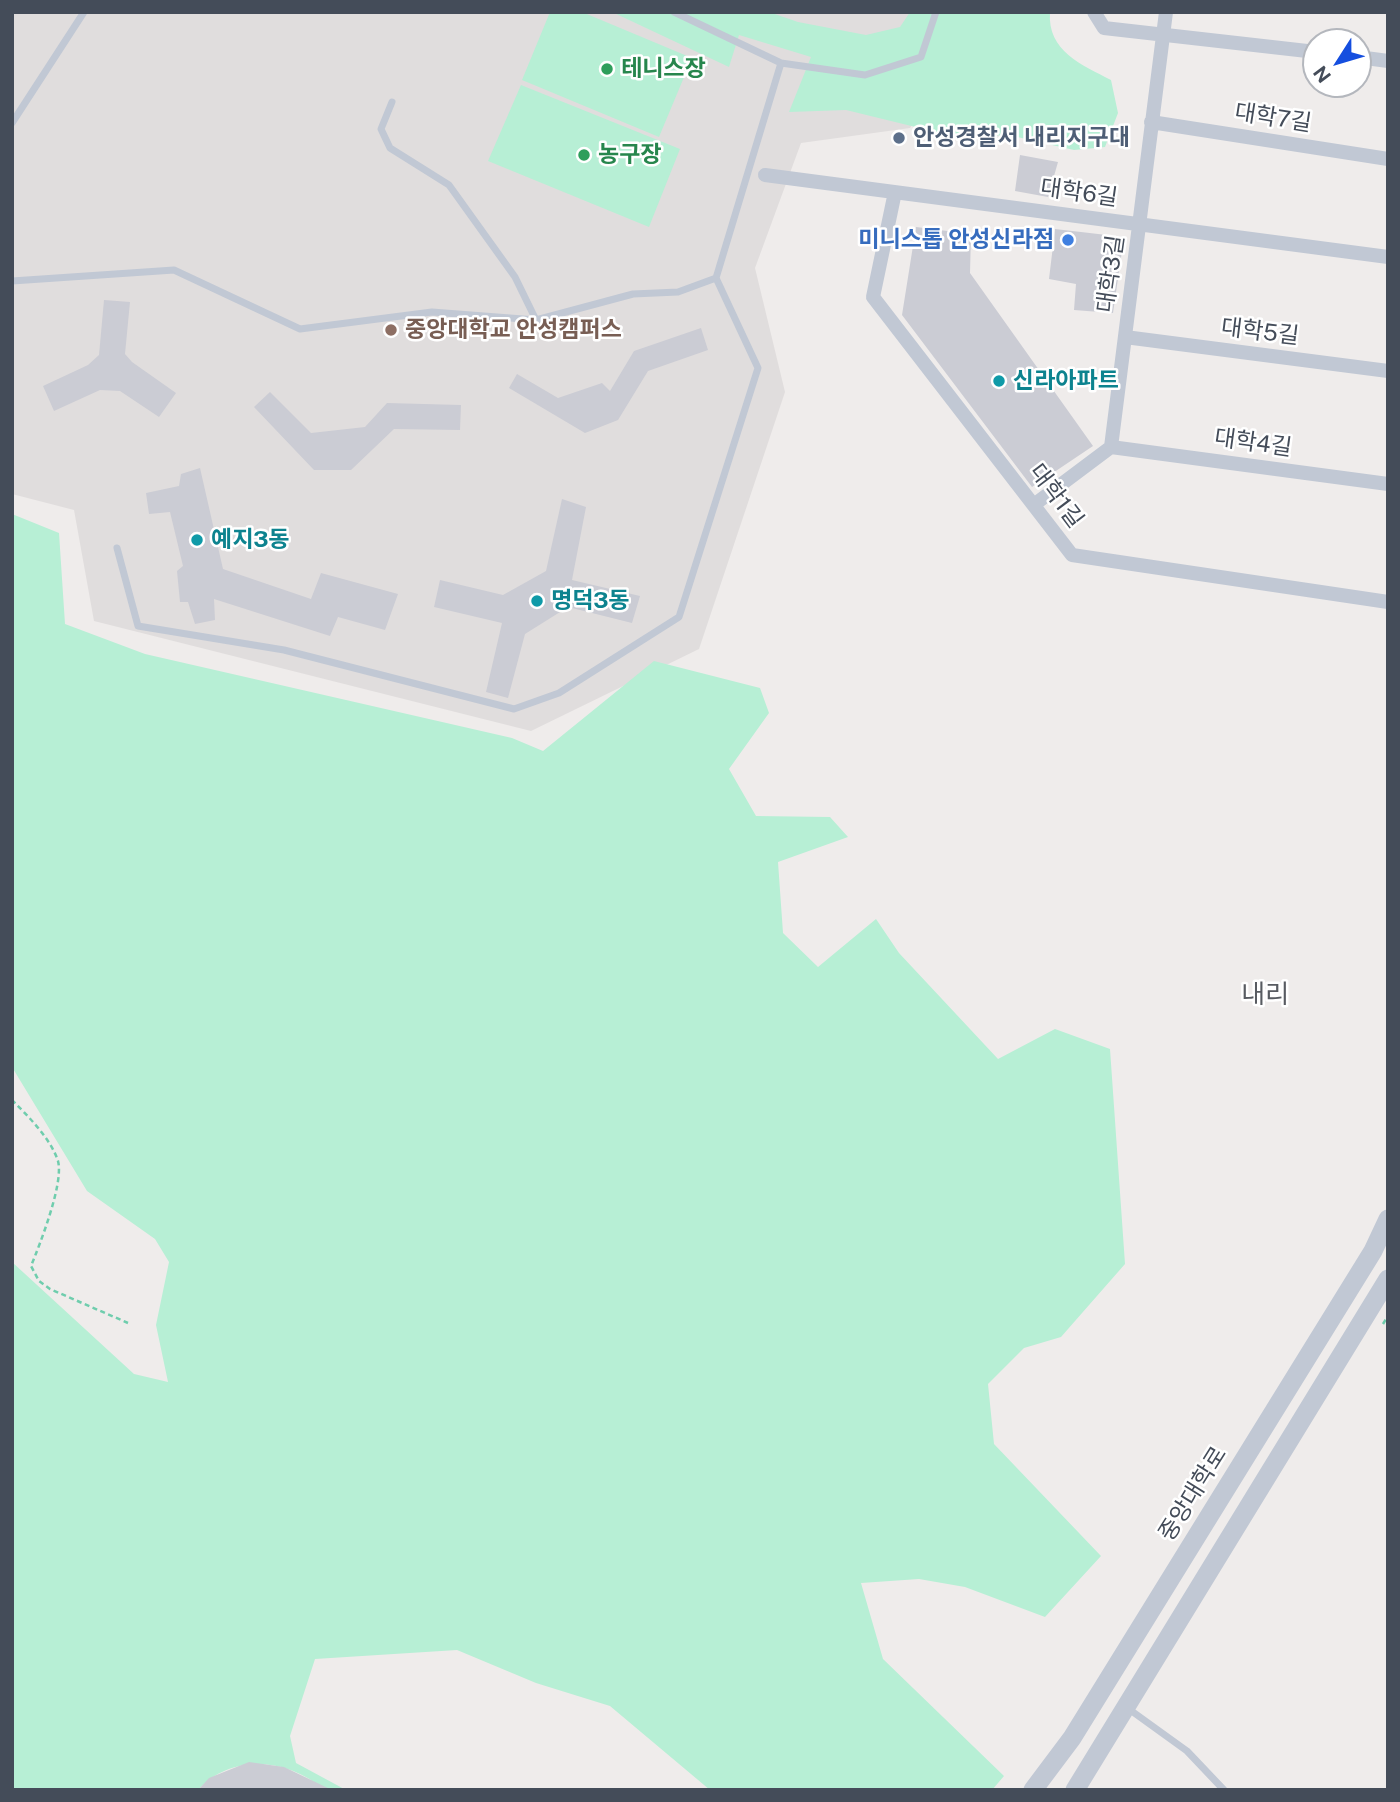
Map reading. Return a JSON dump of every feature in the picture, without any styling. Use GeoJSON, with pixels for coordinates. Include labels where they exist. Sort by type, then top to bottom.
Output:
{"type":"FeatureCollection","features":[{"type":"Feature","properties":{"kind":"street"},"geometry":{"type":"LineString","coordinates":[[1094,12],[1104,27],[1302,50]]}},
{"type":"Feature","properties":{"kind":"street","name":"대학3길"},"geometry":{"type":"LineString","coordinates":[[1111,447],[1166,12]]}},
{"type":"Feature","properties":{"kind":"street","name":"대학7길"},"geometry":{"type":"LineString","coordinates":[[1151,122],[1388,159]]}},
{"type":"Feature","properties":{"kind":"street","name":"대학6길"},"geometry":{"type":"LineString","coordinates":[[765,175],[1388,257]]}},
{"type":"Feature","properties":{"kind":"street","name":"대학1길"},"geometry":{"type":"LineString","coordinates":[[895,192],[873,297],[1072,555],[1387,602]]}},
{"type":"Feature","properties":{"kind":"street","name":"대학5길"},"geometry":{"type":"LineString","coordinates":[[1125,337],[1388,371]]}},
{"type":"Feature","properties":{"kind":"street"},"geometry":{"type":"LineString","coordinates":[[1035,504],[1111,447]]}},
{"type":"Feature","properties":{"kind":"street","name":"대학4길"},"geometry":{"type":"LineString","coordinates":[[1111,447],[1388,484]]}},
{"type":"Feature","properties":{"kind":"street"},"geometry":{"type":"LineString","coordinates":[[1387,602],[1388,596]]}},
{"type":"Feature","properties":{"kind":"street","name":"중앙대학로"},"geometry":{"type":"LineString","coordinates":[[1033,1790],[1072,1738],[1373,1251],[1388,1219]]}},
{"type":"Feature","properties":{"kind":"street"},"geometry":{"type":"LineString","coordinates":[[1075,1790],[1388,1279]]}},
{"type":"Feature","properties":{"kind":"lane"},"geometry":{"type":"LineString","coordinates":[[12,122],[84,12]]}},
{"type":"Feature","properties":{"kind":"lane"},"geometry":{"type":"LineString","coordinates":[[674,12],[781,63],[865,75],[920,57],[936,12]]}},
{"type":"Feature","properties":{"kind":"lane"},"geometry":{"type":"LineString","coordinates":[[117,548],[138,626],[284,650],[514,709],[559,693],[679,617],[758,368],[716,278],[781,63]]}},
{"type":"Feature","properties":{"kind":"lane"},"geometry":{"type":"LineString","coordinates":[[392,102],[382,129],[390,148],[449,185],[515,277],[537,320]]}},
{"type":"Feature","properties":{"kind":"lane"},"geometry":{"type":"LineString","coordinates":[[12,281],[174,270],[300,329],[432,312],[537,320],[633,294],[678,292],[716,278]]}},
{"type":"Feature","properties":{"kind":"lane"},"geometry":{"type":"LineString","coordinates":[[1126,1707],[1186,1752],[1224,1790]]}},
{"type":"Feature","properties":{"kind":"path"},"geometry":{"type":"LineString","coordinates":[[12,1100],[43,1135],[58,1163],[51,1213],[31,1266],[39,1281],[50,1289],[128,1323]]}},
{"type":"Feature","properties":{"kind":"shaded area","name":"중앙대학교 안성캠퍼스"},"geometry":{"type":"Polygon","coordinates":[[[12,12],[954,12],[955,64],[910,128],[801,143],[755,268],[785,392],[699,649],[531,731],[94,621],[74,510],[12,494],[12,12]]]}},
{"type":"Feature","properties":{"kind":"green space","name":"테니스장"},"geometry":{"type":"Polygon","coordinates":[[[550,12],[582,12],[692,58],[659,137],[522,80],[550,12]]]}},
{"type":"Feature","properties":{"kind":"green space"},"geometry":{"type":"Polygon","coordinates":[[[612,12],[769,12],[798,22],[866,35],[900,27],[910,12],[1050,12],[1054,37],[1060,47],[1078,62],[1111,80],[1118,113],[1105,147],[1074,150],[1013,136],[940,133],[846,110],[789,112],[811,57],[739,35],[729,67],[612,12]]]}},
{"type":"Feature","properties":{"kind":"green space","name":"농구장"},"geometry":{"type":"Polygon","coordinates":[[[521,85],[680,149],[649,227],[488,161],[521,85]]]}},
{"type":"Feature","properties":{"kind":"green space"},"geometry":{"type":"Polygon","coordinates":[[[12,514],[59,533],[65,624],[145,654],[512,738],[543,751],[654,661],[760,688],[769,713],[729,769],[756,816],[830,817],[848,837],[778,862],[783,933],[818,967],[876,919],[899,953],[998,1059],[1055,1029],[1110,1049],[1125,1264],[1061,1337],[1024,1348],[988,1384],[994,1444],[1101,1556],[1045,1617],[965,1587],[919,1579],[861,1583],[883,1659],[1004,1776],[992,1790],[710,1790],[610,1706],[536,1683],[457,1650],[315,1659],[290,1736],[296,1763],[346,1790],[324,1790],[294,1771],[260,1764],[227,1770],[198,1790],[12,1790],[12,1262],[134,1374],[168,1382],[156,1325],[169,1262],[155,1239],[87,1191],[12,1067],[12,514]]]}},
{"type":"Feature","properties":{"kind":"building"},"geometry":{"type":"Polygon","coordinates":[[[1020,155],[1058,162],[1048,197],[1015,191],[1020,155]]]}},
{"type":"Feature","properties":{"kind":"building","name":"신라아파트"},"geometry":{"type":"Polygon","coordinates":[[[916,227],[971,234],[970,273],[1093,446],[1032,487],[902,315],[916,227]]]}},
{"type":"Feature","properties":{"kind":"building"},"geometry":{"type":"Polygon","coordinates":[[[1055,229],[1124,237],[1113,313],[1074,310],[1076,284],[1049,279],[1055,229]]]}},
{"type":"Feature","properties":{"kind":"building"},"geometry":{"type":"Polygon","coordinates":[[[104,300],[130,302],[125,354],[132,362],[176,393],[159,417],[120,391],[100,390],[54,411],[43,386],[88,365],[99,355],[104,300]]]}},
{"type":"Feature","properties":{"kind":"building"},"geometry":{"type":"Polygon","coordinates":[[[701,328],[708,350],[648,371],[618,420],[585,433],[509,388],[517,374],[558,398],[602,383],[610,391],[634,351],[701,328]]]}},
{"type":"Feature","properties":{"kind":"building"},"geometry":{"type":"Polygon","coordinates":[[[270,392],[311,433],[365,427],[387,403],[461,405],[460,430],[394,429],[351,470],[314,470],[254,407],[270,392]]]}},
{"type":"Feature","properties":{"kind":"building","name":"예지3동"},"geometry":{"type":"Polygon","coordinates":[[[200,468],[223,569],[311,599],[321,573],[398,594],[385,630],[338,617],[330,636],[214,599],[215,620],[195,624],[188,602],[180,602],[177,571],[183,566],[170,512],[149,514],[146,493],[179,486],[181,474],[200,468]]]}},
{"type":"Feature","properties":{"kind":"building","name":"명덕3동"},"geometry":{"type":"Polygon","coordinates":[[[562,499],[586,507],[572,580],[640,596],[632,623],[568,607],[525,634],[508,698],[486,692],[502,623],[434,607],[440,580],[503,595],[546,571],[562,499]]]}},
{"type":"Feature","properties":{"kind":"building"},"geometry":{"type":"Polygon","coordinates":[[[249,1762],[284,1767],[332,1790],[198,1790],[209,1778],[249,1762]]]}},
{"type":"Feature","properties":{"kind":"place","name":"테니스장"},"geometry":{"type":"Point","coordinates":[607,69]}},
{"type":"Feature","properties":{"kind":"place","name":"안성경찰서 내리지구대"},"geometry":{"type":"Point","coordinates":[899,138]}},
{"type":"Feature","properties":{"kind":"place","name":"농구장"},"geometry":{"type":"Point","coordinates":[584,155]}},
{"type":"Feature","properties":{"kind":"place","name":"미니스톱 안성신라점"},"geometry":{"type":"Point","coordinates":[1068,240]}},
{"type":"Feature","properties":{"kind":"place","name":"중앙대학교 안성캠퍼스"},"geometry":{"type":"Point","coordinates":[391,330]}},
{"type":"Feature","properties":{"kind":"place","name":"신라아파트"},"geometry":{"type":"Point","coordinates":[999,381]}},
{"type":"Feature","properties":{"kind":"place","name":"예지3동"},"geometry":{"type":"Point","coordinates":[197,540]}},
{"type":"Feature","properties":{"kind":"place","name":"명덕3동"},"geometry":{"type":"Point","coordinates":[537,601]}},
{"type":"Feature","properties":{"kind":"district","name":"내리"},"geometry":{"type":"Point","coordinates":[1265,995]}}]}
